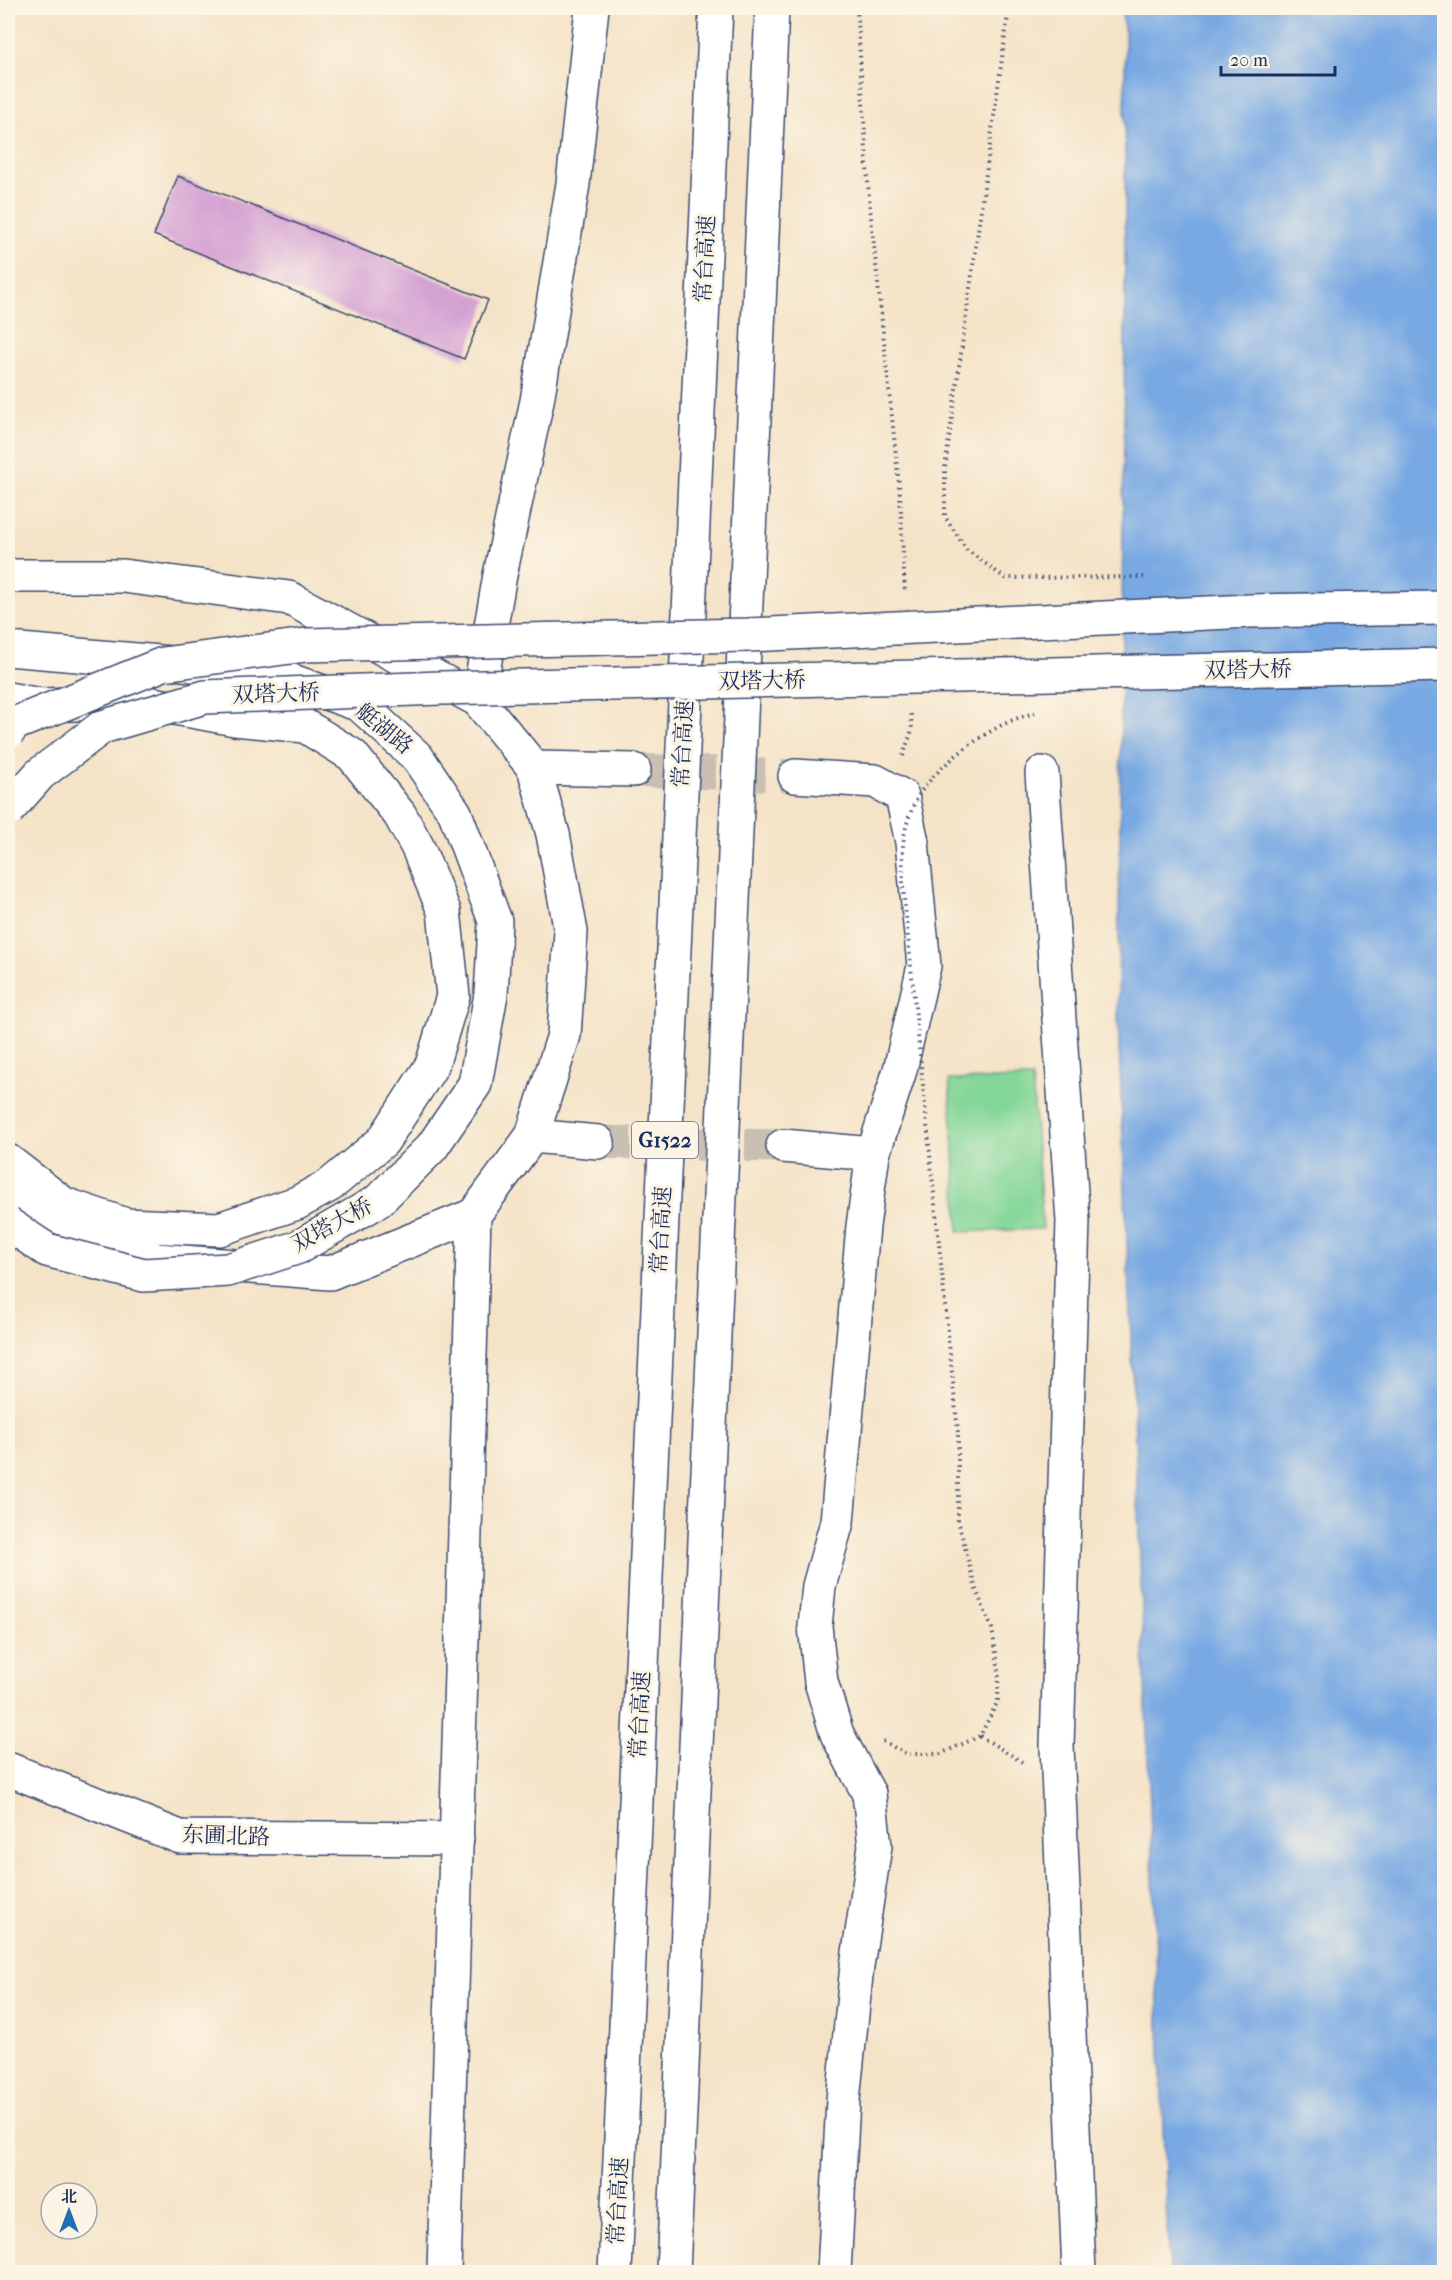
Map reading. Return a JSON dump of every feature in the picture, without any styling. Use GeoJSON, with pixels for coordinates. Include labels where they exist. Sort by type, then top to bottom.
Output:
{"type":"FeatureCollection","features":[{"type":"Feature","properties":{"kind":"main road"},"geometry":{"type":"LineString","coordinates":[[478,700],[500,575],[539,389],[573,184],[592,8]]}},
{"type":"Feature","properties":{"kind":"main road","name":"常台高速"},"geometry":{"type":"LineString","coordinates":[[615,2272],[716,8]]}},
{"type":"Feature","properties":{"kind":"main road","name":"G1522"},"geometry":{"type":"LineString","coordinates":[[673,2272],[772,8]]}},
{"type":"Feature","properties":{"kind":"main road"},"geometry":{"type":"LineString","coordinates":[[8,576],[123,576],[289,598],[478,700],[534,768],[553,834],[571,932],[564,1035],[532,1136],[474,1215],[330,1273],[156,1260],[8,1194]]}},
{"type":"Feature","properties":{"kind":"main road","name":"双塔大桥"},"geometry":{"type":"LineString","coordinates":[[8,732],[14,724],[163,664],[306,645],[748,635],[1250,611],[1444,608]]}},
{"type":"Feature","properties":{"kind":"main road","name":"艇湖路"},"geometry":{"type":"LineString","coordinates":[[8,649],[114,656],[264,671],[360,705],[417,757],[455,813],[495,921],[494,943]]}},
{"type":"Feature","properties":{"kind":"main road","name":"双塔大桥"},"geometry":{"type":"LineString","coordinates":[[8,810],[40,774],[102,727],[205,697],[440,688],[1444,665]]}},
{"type":"Feature","properties":{"kind":"main road","name":"艇湖路"},"geometry":{"type":"LineString","coordinates":[[8,699],[40,705],[142,702],[235,719],[305,726],[352,755],[400,815],[418,848],[444,911],[448,949]]}},
{"type":"Feature","properties":{"kind":"main road"},"geometry":{"type":"LineString","coordinates":[[534,768],[634,770]]}},
{"type":"Feature","properties":{"kind":"main road"},"geometry":{"type":"LineString","coordinates":[[1042,773],[1073,1221],[1058,1746],[1079,2272]]}},
{"type":"Feature","properties":{"kind":"main road"},"geometry":{"type":"LineString","coordinates":[[795,776],[875,781],[902,796],[912,842],[924,966],[900,1070],[873,1154],[863,1226],[837,1522],[819,1586],[815,1626],[821,1682],[837,1734],[869,1794],[875,1846],[857,1966],[843,2100],[834,2272]]}},
{"type":"Feature","properties":{"kind":"main road","name":"双塔大桥"},"geometry":{"type":"LineString","coordinates":[[8,1224],[47,1250],[144,1275],[228,1270],[299,1247],[378,1201],[432,1147],[475,1084],[491,994],[494,943]]}},
{"type":"Feature","properties":{"kind":"main road","name":"双塔大桥"},"geometry":{"type":"LineString","coordinates":[[8,1161],[64,1204],[126,1225],[219,1229],[297,1203],[330,1185],[383,1141],[432,1065],[453,996],[448,949]]}},
{"type":"Feature","properties":{"kind":"main road"},"geometry":{"type":"LineString","coordinates":[[532,1136],[598,1142]]}},
{"type":"Feature","properties":{"kind":"main road"},"geometry":{"type":"LineString","coordinates":[[783,1146],[873,1154]]}},
{"type":"Feature","properties":{"kind":"main road"},"geometry":{"type":"LineString","coordinates":[[444,2272],[474,1215]]}},
{"type":"Feature","properties":{"kind":"main road","name":"东圃北路"},"geometry":{"type":"LineString","coordinates":[[8,1769],[180,1837],[457,1839]]}},
{"type":"Feature","properties":{"kind":"path"},"geometry":{"type":"LineString","coordinates":[[857,8],[869,198],[900,494],[905,601]]}},
{"type":"Feature","properties":{"kind":"path"},"geometry":{"type":"LineString","coordinates":[[1009,8],[945,468],[945,517],[967,550],[1005,578],[1152,577]]}},
{"type":"Feature","properties":{"kind":"path"},"geometry":{"type":"LineString","coordinates":[[875,781],[902,759],[912,730],[911,707]]}},
{"type":"Feature","properties":{"kind":"path"},"geometry":{"type":"LineString","coordinates":[[878,1737],[906,1754],[940,1754],[980,1736],[998,1701],[999,1671],[992,1629],[975,1587],[958,1520],[957,1432],[903,887],[906,829],[921,793],[942,768],[966,747],[997,728],[1033,714],[1043,713]]}},
{"type":"Feature","properties":{"kind":"green space"},"geometry":{"type":"Polygon","coordinates":[[[1032,1078],[1043,1229],[959,1232],[949,1080],[1032,1078]]]}},
{"type":"Feature","properties":{"kind":"water"},"geometry":{"type":"Polygon","coordinates":[[[1121,8],[1444,8],[1444,2272],[1169,2272],[1118,1020],[1125,319],[1125,34],[1121,8]]]}},
{"type":"Feature","properties":{"kind":"building"},"geometry":{"type":"Polygon","coordinates":[[[178,176],[488,300],[464,359],[154,235],[178,176]]]}},
{"type":"Feature","properties":{"kind":"tunnel"},"geometry":{"type":"LineString","coordinates":[[634,770],[795,776]]}},
{"type":"Feature","properties":{"kind":"tunnel"},"geometry":{"type":"LineString","coordinates":[[598,1142],[783,1146]]}}]}
